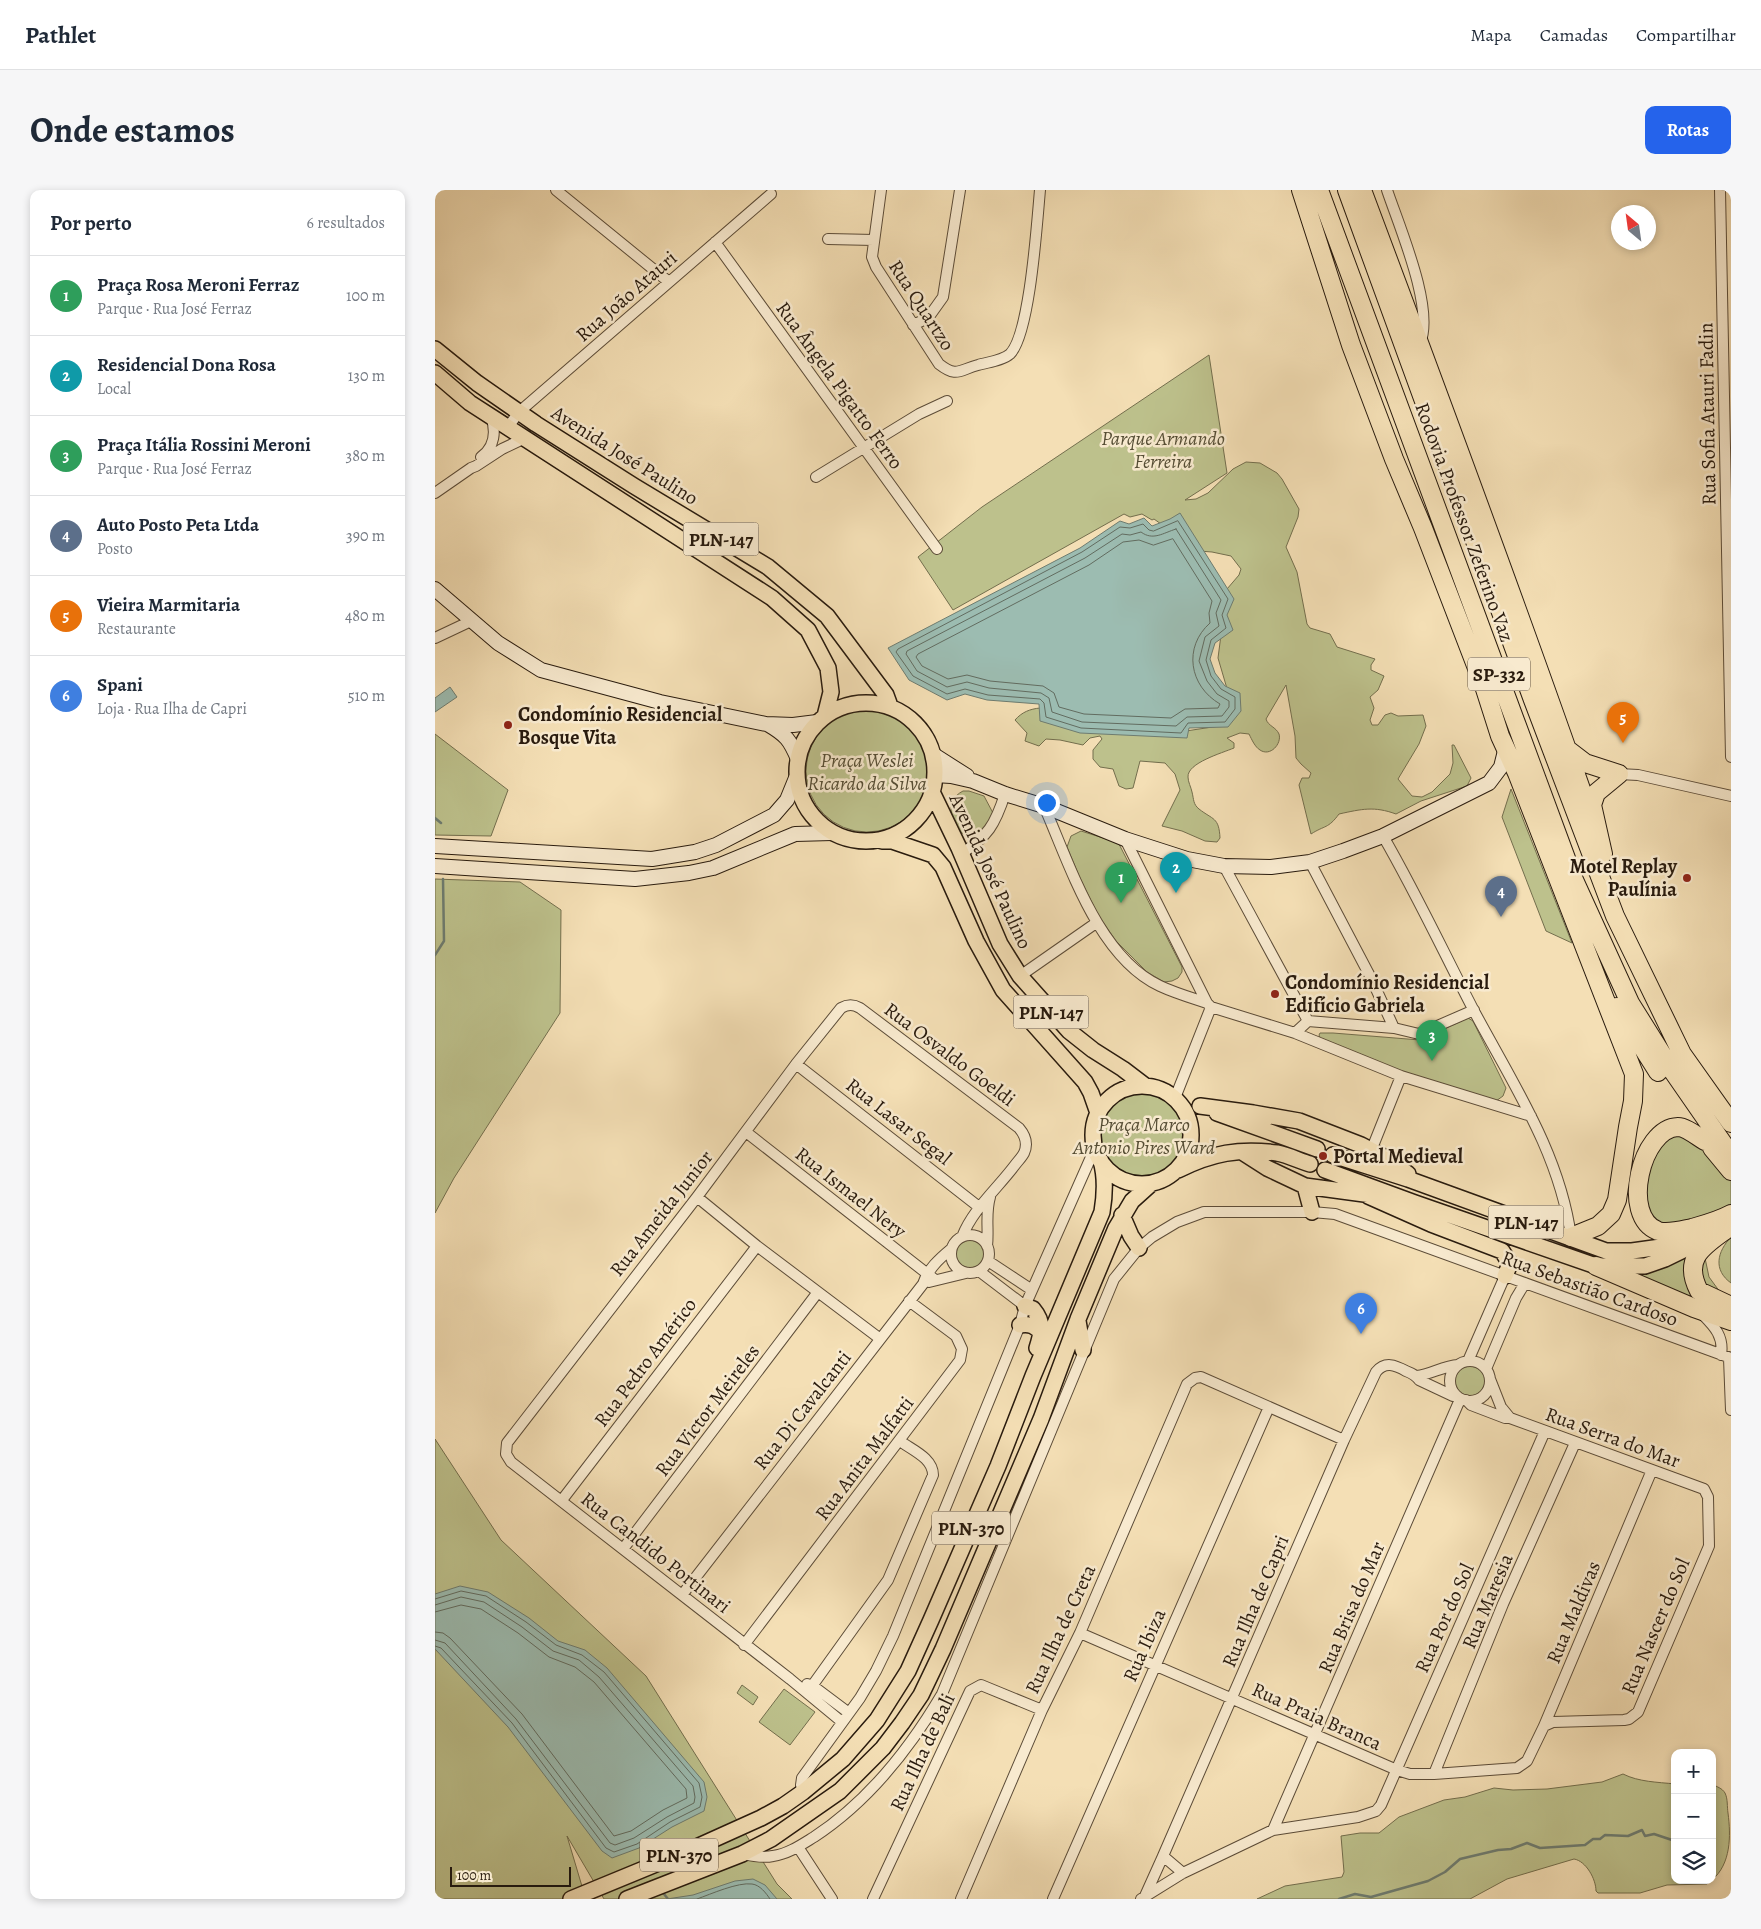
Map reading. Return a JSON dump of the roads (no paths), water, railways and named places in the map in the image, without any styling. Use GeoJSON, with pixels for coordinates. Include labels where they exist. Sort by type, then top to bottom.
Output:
{"type":"FeatureCollection","features":[{"type":"Feature","properties":{"kind":"highway"},"geometry":{"type":"LineString","coordinates":[[1301,190],[1351,345],[1485,689],[1500,736],[1517,772],[1634,1074],[1633,1101],[1627,1127],[1617,1200],[1611,1214],[1598,1226],[1571,1237]]}},
{"type":"Feature","properties":{"kind":"highway","name":"Rodovia Professor Zeferino Vaz"},"geometry":{"type":"LineString","coordinates":[[1319,190],[1574,880],[1630,1003],[1669,1067],[1731,1155]]}},
{"type":"Feature","properties":{"kind":"highway","name":"Rodovia Professor Zeferino Vaz"},"geometry":{"type":"LineString","coordinates":[[1347,190],[1533,700],[1615,916],[1682,1054],[1731,1123]]}},
{"type":"Feature","properties":{"kind":"highway"},"geometry":{"type":"LineString","coordinates":[[1362,190],[1483,514],[1568,750],[1603,854],[1638,939],[1673,1016],[1699,1059],[1731,1104]]}},
{"type":"Feature","properties":{"kind":"highway"},"geometry":{"type":"LineString","coordinates":[[1568,750],[1585,763],[1619,774]]}},
{"type":"Feature","properties":{"kind":"highway"},"geometry":{"type":"LineString","coordinates":[[1603,854],[1592,805],[1596,793],[1619,774]]}},
{"type":"Feature","properties":{"kind":"highway"},"geometry":{"type":"LineString","coordinates":[[1598,978],[1705,1141],[1731,1171]]}},
{"type":"Feature","properties":{"kind":"highway"},"geometry":{"type":"LineString","coordinates":[[1705,1141],[1681,1127],[1671,1128],[1659,1135],[1650,1145],[1639,1179],[1637,1187],[1638,1202],[1642,1214],[1649,1224],[1657,1230],[1669,1232],[1728,1221]]}},
{"type":"Feature","properties":{"kind":"highway"},"geometry":{"type":"LineString","coordinates":[[1728,1221],[1694,1259],[1693,1276],[1699,1291],[1731,1306]]}},
{"type":"Feature","properties":{"kind":"highway"},"geometry":{"type":"LineString","coordinates":[[1596,1266],[1694,1308],[1731,1321]]}},
{"type":"Feature","properties":{"kind":"main road","name":"Avenida José Paulino"},"geometry":{"type":"LineString","coordinates":[[435,349],[477,383],[519,412],[768,568],[827,616],[886,695],[890,706]]}},
{"type":"Feature","properties":{"kind":"main road"},"geometry":{"type":"LineString","coordinates":[[435,374],[448,360]]}},
{"type":"Feature","properties":{"kind":"main road","name":"Avenida José Paulino"},"geometry":{"type":"LineString","coordinates":[[435,374],[470,403],[700,550],[771,598],[807,630],[828,668],[831,692],[821,719]]}},
{"type":"Feature","properties":{"kind":"main road"},"geometry":{"type":"LineString","coordinates":[[700,550],[710,543],[712,534]]}},
{"type":"Feature","properties":{"kind":"main road"},"geometry":{"type":"LineString","coordinates":[[866,702],[890,706],[910,717],[921,729],[931,746],[934,755],[935,775],[933,794],[920,816],[901,832],[877,841],[854,841],[832,833],[807,810],[800,795],[796,778],[797,759],[805,739],[821,719],[839,708],[854,703],[866,702]]}},
{"type":"Feature","properties":{"kind":"main road","name":"Avenida José Paulino"},"geometry":{"type":"LineString","coordinates":[[933,794],[1000,944],[1020,976],[1069,1031],[1144,1085]]}},
{"type":"Feature","properties":{"kind":"main road","name":"Avenida José Paulino"},"geometry":{"type":"LineString","coordinates":[[877,841],[891,841],[933,855],[943,867],[976,940],[1003,990],[1085,1082],[1098,1113]]}},
{"type":"Feature","properties":{"kind":"main road"},"geometry":{"type":"LineString","coordinates":[[1098,1113],[1109,1098],[1125,1088],[1144,1085],[1161,1089],[1177,1099],[1317,1149]]}},
{"type":"Feature","properties":{"kind":"main road"},"geometry":{"type":"LineString","coordinates":[[1175,1172],[1187,1155],[1192,1136],[1189,1117],[1177,1099]]}},
{"type":"Feature","properties":{"kind":"main road"},"geometry":{"type":"LineString","coordinates":[[1200,1106],[1253,1112],[1299,1121],[1371,1150],[1424,1185]]}},
{"type":"Feature","properties":{"kind":"main road","name":"PLN-370"},"geometry":{"type":"LineString","coordinates":[[571,1899],[737,1829],[783,1806],[843,1759],[862,1739],[893,1696],[908,1671],[998,1466],[1033,1376],[1102,1212],[1104,1175],[1097,1154],[1093,1130],[1098,1113]]}},
{"type":"Feature","properties":{"kind":"main road"},"geometry":{"type":"LineString","coordinates":[[1175,1172],[1202,1158],[1233,1152],[1278,1153],[1310,1164]]}},
{"type":"Feature","properties":{"kind":"main road"},"geometry":{"type":"LineString","coordinates":[[1243,1152],[1267,1168],[1305,1186],[1415,1203]]}},
{"type":"Feature","properties":{"kind":"main road","name":"PLN-370"},"geometry":{"type":"LineString","coordinates":[[1097,1154],[1110,1172],[1123,1180],[1137,1184],[1152,1183]]}},
{"type":"Feature","properties":{"kind":"main road","name":"PLN-147"},"geometry":{"type":"LineString","coordinates":[[1333,1155],[1424,1185],[1606,1251],[1632,1251],[1668,1246],[1728,1221]]}},
{"type":"Feature","properties":{"kind":"main road","name":"PLN-147"},"geometry":{"type":"LineString","coordinates":[[1325,1170],[1596,1266]]}},
{"type":"Feature","properties":{"kind":"main road","name":"PLN-370"},"geometry":{"type":"LineString","coordinates":[[627,1899],[742,1854],[771,1839],[840,1791],[883,1748],[902,1723],[933,1671],[1041,1418],[1078,1320],[1122,1215],[1137,1195],[1152,1183],[1175,1172]]}},
{"type":"Feature","properties":{"kind":"main road"},"geometry":{"type":"LineString","coordinates":[[1305,1186],[1312,1212]]}},
{"type":"Feature","properties":{"kind":"main road"},"geometry":{"type":"LineString","coordinates":[[1360,1193],[1431,1224],[1502,1251],[1509,1262],[1505,1276]]}},
{"type":"Feature","properties":{"kind":"main road"},"geometry":{"type":"LineString","coordinates":[[1122,1215],[1131,1236],[1139,1248]]}},
{"type":"Feature","properties":{"kind":"main road"},"geometry":{"type":"LineString","coordinates":[[1596,1266],[1645,1266],[1689,1248],[1728,1221]]}},
{"type":"Feature","properties":{"kind":"main road"},"geometry":{"type":"LineString","coordinates":[[1025,1306],[1033,1309],[1041,1322],[1042,1334],[1034,1357],[1033,1376]]}},
{"type":"Feature","properties":{"kind":"main road"},"geometry":{"type":"LineString","coordinates":[[1078,1320],[1083,1350]]}},
{"type":"Feature","properties":{"kind":"main road"},"geometry":{"type":"LineString","coordinates":[[1020,1325],[1038,1327],[1042,1334]]}},
{"type":"Feature","properties":{"kind":"main road"},"geometry":{"type":"LineString","coordinates":[[998,1466],[994,1483],[985,1503],[986,1509],[990,1511],[995,1506],[1029,1433],[1041,1418]]}},
{"type":"Feature","properties":{"kind":"street"},"geometry":{"type":"LineString","coordinates":[[555,190],[669,282]]}},
{"type":"Feature","properties":{"kind":"street","name":"Rua Quartzo"},"geometry":{"type":"LineString","coordinates":[[881,190],[872,257],[876,267],[939,364],[949,371],[960,372],[1003,358],[1015,346],[1028,299],[1041,190]]}},
{"type":"Feature","properties":{"kind":"street"},"geometry":{"type":"LineString","coordinates":[[913,325],[929,318],[943,296],[961,190]]}},
{"type":"Feature","properties":{"kind":"street"},"geometry":{"type":"LineString","coordinates":[[1387,190],[1422,302],[1424,322],[1423,335],[1419,344]]}},
{"type":"Feature","properties":{"kind":"street","name":"Rua Sofia Atauri Fadin"},"geometry":{"type":"LineString","coordinates":[[1720,190],[1731,757]]}},
{"type":"Feature","properties":{"kind":"street","name":"Rua João Atauri"},"geometry":{"type":"LineString","coordinates":[[507,427],[519,412],[771,194]]}},
{"type":"Feature","properties":{"kind":"street"},"geometry":{"type":"LineString","coordinates":[[828,239],[874,240]]}},
{"type":"Feature","properties":{"kind":"street","name":"Rua Ângela Pigatto Ferro"},"geometry":{"type":"LineString","coordinates":[[715,242],[937,549]]}},
{"type":"Feature","properties":{"kind":"street"},"geometry":{"type":"LineString","coordinates":[[816,477],[919,414],[947,401]]}},
{"type":"Feature","properties":{"kind":"street"},"geometry":{"type":"LineString","coordinates":[[435,493],[471,468],[489,451],[493,443],[491,416]]}},
{"type":"Feature","properties":{"kind":"street"},"geometry":{"type":"LineString","coordinates":[[471,468],[502,449],[525,438]]}},
{"type":"Feature","properties":{"kind":"street"},"geometry":{"type":"LineString","coordinates":[[435,589],[498,643],[541,670],[660,702],[766,724],[793,725],[821,719]]}},
{"type":"Feature","properties":{"kind":"street"},"geometry":{"type":"LineString","coordinates":[[435,638],[471,620]]}},
{"type":"Feature","properties":{"kind":"street"},"geometry":{"type":"LineString","coordinates":[[766,724],[784,734],[792,744],[797,759]]}},
{"type":"Feature","properties":{"kind":"street"},"geometry":{"type":"LineString","coordinates":[[935,775],[951,776],[973,781],[1005,794],[1044,806],[1125,839],[1187,859],[1224,866],[1271,867],[1310,862],[1343,852],[1383,836],[1489,783],[1501,767],[1505,746]]}},
{"type":"Feature","properties":{"kind":"street"},"geometry":{"type":"LineString","coordinates":[[934,755],[973,781]]}},
{"type":"Feature","properties":{"kind":"street"},"geometry":{"type":"LineString","coordinates":[[1619,774],[1638,775],[1731,796]]}},
{"type":"Feature","properties":{"kind":"street"},"geometry":{"type":"LineString","coordinates":[[435,846],[652,859],[695,852],[716,845],[774,815],[787,800],[796,778]]}},
{"type":"Feature","properties":{"kind":"street"},"geometry":{"type":"LineString","coordinates":[[961,854],[980,841],[991,830],[1005,794]]}},
{"type":"Feature","properties":{"kind":"street"},"geometry":{"type":"LineString","coordinates":[[1044,806],[1096,924],[1129,964],[1144,976],[1160,986],[1295,1034],[1401,1076],[1531,1116]]}},
{"type":"Feature","properties":{"kind":"street"},"geometry":{"type":"LineString","coordinates":[[435,866],[635,879],[689,873],[713,868],[795,834],[832,833]]}},
{"type":"Feature","properties":{"kind":"street"},"geometry":{"type":"LineString","coordinates":[[1383,836],[1531,1116],[1553,1165],[1567,1212],[1571,1237]]}},
{"type":"Feature","properties":{"kind":"street"},"geometry":{"type":"LineString","coordinates":[[1125,839],[1209,1005],[1177,1099]]}},
{"type":"Feature","properties":{"kind":"street"},"geometry":{"type":"LineString","coordinates":[[1310,862],[1371,978],[1394,1028]]}},
{"type":"Feature","properties":{"kind":"street"},"geometry":{"type":"LineString","coordinates":[[1224,866],[1309,1021]]}},
{"type":"Feature","properties":{"kind":"street"},"geometry":{"type":"LineString","coordinates":[[1020,976],[1096,924]]}},
{"type":"Feature","properties":{"kind":"street","name":"Rua Ameida Junior"},"geometry":{"type":"LineString","coordinates":[[505,1449],[509,1437],[697,1197],[796,1064],[841,1008],[851,1005]]}},
{"type":"Feature","properties":{"kind":"street","name":"Rua Osvaldo Goeldi"},"geometry":{"type":"LineString","coordinates":[[851,1005],[860,1008],[1019,1128],[1024,1136],[1026,1145],[1024,1153],[990,1196]]}},
{"type":"Feature","properties":{"kind":"street"},"geometry":{"type":"LineString","coordinates":[[1295,1034],[1309,1021],[1394,1028],[1419,1034],[1474,1010]]}},
{"type":"Feature","properties":{"kind":"street","name":"Rua Lasar Segal"},"geometry":{"type":"LineString","coordinates":[[796,1064],[979,1207]]}},
{"type":"Feature","properties":{"kind":"street"},"geometry":{"type":"LineString","coordinates":[[1371,1150],[1401,1076]]}},
{"type":"Feature","properties":{"kind":"street","name":"Rua Ismael Nery"},"geometry":{"type":"LineString","coordinates":[[746,1132],[928,1279]]}},
{"type":"Feature","properties":{"kind":"street"},"geometry":{"type":"LineString","coordinates":[[803,1792],[802,1778],[849,1713],[876,1671],[893,1636],[1020,1325],[1025,1306],[1097,1154]]}},
{"type":"Feature","properties":{"kind":"street"},"geometry":{"type":"LineString","coordinates":[[966,1272],[961,1271],[953,1264],[951,1249],[962,1236],[979,1207],[990,1196]]}},
{"type":"Feature","properties":{"kind":"street"},"geometry":{"type":"LineString","coordinates":[[979,1271],[988,1261],[989,1256],[986,1210],[990,1196]]}},
{"type":"Feature","properties":{"kind":"street"},"geometry":{"type":"LineString","coordinates":[[697,1197],[757,1246],[879,1338]]}},
{"type":"Feature","properties":{"kind":"street","name":"Rua Sebastião Cardoso"},"geometry":{"type":"LineString","coordinates":[[1139,1248],[1172,1225],[1204,1212],[1312,1212],[1335,1214],[1727,1357]]}},
{"type":"Feature","properties":{"kind":"street"},"geometry":{"type":"LineString","coordinates":[[962,1236],[974,1235],[987,1246]]}},
{"type":"Feature","properties":{"kind":"street","name":"Rua Pedro Américo"},"geometry":{"type":"LineString","coordinates":[[562,1500],[757,1246]]}},
{"type":"Feature","properties":{"kind":"street"},"geometry":{"type":"LineString","coordinates":[[742,1854],[772,1857],[798,1847],[846,1814],[879,1780],[913,1740],[942,1694],[1114,1279],[1139,1248]]}},
{"type":"Feature","properties":{"kind":"street","name":"Rua Di Cavalcanti"},"geometry":{"type":"LineString","coordinates":[[682,1595],[879,1338],[928,1279],[942,1256],[951,1249]]}},
{"type":"Feature","properties":{"kind":"street"},"geometry":{"type":"LineString","coordinates":[[988,1261],[1032,1290]]}},
{"type":"Feature","properties":{"kind":"street"},"geometry":{"type":"LineString","coordinates":[[928,1279],[979,1271],[1025,1306]]}},
{"type":"Feature","properties":{"kind":"street"},"geometry":{"type":"LineString","coordinates":[[1505,1276],[1487,1317],[1463,1363],[1455,1368],[1450,1377],[1451,1388],[1462,1398],[1472,1400],[1481,1397],[1488,1389],[1488,1374],[1504,1325],[1525,1283]]}},
{"type":"Feature","properties":{"kind":"street","name":"Rua Victor Meireles"},"geometry":{"type":"LineString","coordinates":[[623,1549],[819,1292]]}},
{"type":"Feature","properties":{"kind":"street","name":"Rua Anita Malfatti"},"geometry":{"type":"LineString","coordinates":[[744,1645],[959,1363],[962,1352],[961,1345],[956,1336],[909,1301]]}},
{"type":"Feature","properties":{"kind":"street"},"geometry":{"type":"LineString","coordinates":[[1694,1308],[1719,1333],[1727,1357],[1731,1410]]}},
{"type":"Feature","properties":{"kind":"street"},"geometry":{"type":"LineString","coordinates":[[1487,1317],[1495,1324],[1504,1325]]}},
{"type":"Feature","properties":{"kind":"street"},"geometry":{"type":"LineString","coordinates":[[1417,1376],[1452,1365],[1478,1362],[1488,1374],[1501,1407],[1510,1418]]}},
{"type":"Feature","properties":{"kind":"street","name":"Rua Serra do Mar"},"geometry":{"type":"LineString","coordinates":[[1386,1365],[1393,1364],[1417,1376],[1419,1380],[1453,1396],[1462,1398],[1471,1405],[1704,1489]]}},
{"type":"Feature","properties":{"kind":"street","name":"Rua Ilha de Capri"},"geometry":{"type":"LineString","coordinates":[[1143,1897],[1233,1698],[1344,1440],[1376,1372],[1386,1365]]}},
{"type":"Feature","properties":{"kind":"street","name":"Rua Ilha de Creta"},"geometry":{"type":"LineString","coordinates":[[961,1899],[1042,1710],[1080,1633],[1190,1380],[1201,1377],[1269,1407]]}},
{"type":"Feature","properties":{"kind":"street","name":"Rua Brisa do Mar"},"geometry":{"type":"LineString","coordinates":[[1273,1830],[1462,1398]]}},
{"type":"Feature","properties":{"kind":"street"},"geometry":{"type":"LineString","coordinates":[[1269,1407],[1344,1440]]}},
{"type":"Feature","properties":{"kind":"street","name":"Rua Ibiza"},"geometry":{"type":"LineString","coordinates":[[1053,1899],[1269,1407]]}},
{"type":"Feature","properties":{"kind":"street","name":"Rua Por do Sol"},"geometry":{"type":"LineString","coordinates":[[1273,1830],[1369,1814],[1376,1811],[1381,1805],[1545,1431]]}},
{"type":"Feature","properties":{"kind":"street"},"geometry":{"type":"LineString","coordinates":[[810,1689],[888,1580],[933,1475],[930,1464],[900,1441]]}},
{"type":"Feature","properties":{"kind":"street","name":"Rua Maresia"},"geometry":{"type":"LineString","coordinates":[[1433,1774],[1503,1604],[1575,1443]]}},
{"type":"Feature","properties":{"kind":"street","name":"Rua Candido Portinari"},"geometry":{"type":"LineString","coordinates":[[505,1449],[511,1462],[562,1500],[744,1645],[790,1678],[849,1713]]}},
{"type":"Feature","properties":{"kind":"street","name":"Rua Maldivas"},"geometry":{"type":"LineString","coordinates":[[1521,1766],[1527,1761],[1544,1726],[1652,1470]]}},
{"type":"Feature","properties":{"kind":"street","name":"Rua Nascer do Sol"},"geometry":{"type":"LineString","coordinates":[[1544,1726],[1553,1722],[1624,1720],[1629,1719],[1638,1712],[1709,1546],[1708,1497],[1704,1489]]}},
{"type":"Feature","properties":{"kind":"street","name":"Rua Praia Branca"},"geometry":{"type":"LineString","coordinates":[[1080,1633],[1409,1774],[1512,1769],[1521,1766]]}},
{"type":"Feature","properties":{"kind":"street","name":"Rua Ilha de Bali"},"geometry":{"type":"LineString","coordinates":[[873,1899],[969,1691],[981,1685],[1042,1710]]}},
{"type":"Feature","properties":{"kind":"street","name":"Rua Candido Portinari"},"geometry":{"type":"LineString","coordinates":[[810,1689],[842,1722]]}},
{"type":"Feature","properties":{"kind":"street"},"geometry":{"type":"LineString","coordinates":[[1143,1897],[1183,1873],[1273,1830]]}},
{"type":"Feature","properties":{"kind":"street"},"geometry":{"type":"LineString","coordinates":[[798,1847],[832,1899]]}},
{"type":"Feature","properties":{"kind":"street"},"geometry":{"type":"LineString","coordinates":[[1163,1856],[1183,1873]]}},
{"type":"Feature","properties":{"kind":"water"},"geometry":{"type":"Polygon","coordinates":[[[1180,513],[1234,599],[1227,615],[1233,630],[1215,643],[1210,659],[1215,673],[1225,686],[1240,693],[1241,711],[1228,727],[1189,728],[1187,738],[1080,733],[1040,721],[1039,704],[987,700],[965,694],[947,700],[909,680],[888,648],[1080,548],[1120,521],[1129,524],[1144,518],[1152,526],[1180,513]]]}},
{"type":"Feature","properties":{"kind":"water"},"geometry":{"type":"Polygon","coordinates":[[[450,687],[457,697],[435,712],[435,698],[450,687]]]}},
{"type":"Feature","properties":{"kind":"water"},"geometry":{"type":"Polygon","coordinates":[[[460,1586],[488,1592],[529,1618],[558,1641],[585,1650],[607,1668],[704,1782],[707,1797],[704,1811],[672,1827],[639,1848],[612,1858],[602,1851],[508,1727],[435,1649],[435,1594],[460,1586]]]}},
{"type":"Feature","properties":{"kind":"water"},"geometry":{"type":"Polygon","coordinates":[[[753,1879],[765,1885],[777,1899],[667,1899],[693,1895],[735,1881],[753,1879]]]}},
{"type":"Feature","properties":{"kind":"waterway"},"geometry":{"type":"LineString","coordinates":[[435,818],[441,823]]}},
{"type":"Feature","properties":{"kind":"waterway"},"geometry":{"type":"LineString","coordinates":[[435,955],[444,941],[443,879]]}},
{"type":"Feature","properties":{"kind":"waterway"},"geometry":{"type":"LineString","coordinates":[[1339,1899],[1355,1894],[1371,1897],[1428,1881],[1445,1872],[1460,1859],[1498,1850],[1511,1849],[1527,1843],[1540,1848],[1585,1845],[1593,1839],[1600,1839],[1605,1835],[1628,1836],[1642,1830],[1645,1836],[1654,1834],[1671,1840]]}},
{"type":"Feature","properties":{"kind":"waterway"},"geometry":{"type":"LineString","coordinates":[[664,1894],[668,1899]]}},
{"type":"Feature","properties":{"kind":"place","name":"Condomínio Residencial Bosque Vita"},"geometry":{"type":"Point","coordinates":[508,725]}},
{"type":"Feature","properties":{"kind":"place","name":"Vieira Marmitaria"},"geometry":{"type":"Point","coordinates":[1623,743]}},
{"type":"Feature","properties":{"kind":"place","name":"Motel Replay Paulínia"},"geometry":{"type":"Point","coordinates":[1687,878]}},
{"type":"Feature","properties":{"kind":"place","name":"Residencial Dona Rosa"},"geometry":{"type":"Point","coordinates":[1176,893]}},
{"type":"Feature","properties":{"kind":"place","name":"Praça Rosa Meroni Ferraz"},"geometry":{"type":"Point","coordinates":[1121,903]}},
{"type":"Feature","properties":{"kind":"place","name":"Auto Posto Peta Ltda"},"geometry":{"type":"Point","coordinates":[1501,917]}},
{"type":"Feature","properties":{"kind":"place","name":"Condomínio Residencial Edifício Gabriela"},"geometry":{"type":"Point","coordinates":[1275,994]}},
{"type":"Feature","properties":{"kind":"place","name":"Praça Itália Rossini Meroni"},"geometry":{"type":"Point","coordinates":[1432,1061]}},
{"type":"Feature","properties":{"kind":"place","name":"Portal Medieval"},"geometry":{"type":"Point","coordinates":[1323,1156]}},
{"type":"Feature","properties":{"kind":"place","name":"Spani"},"geometry":{"type":"Point","coordinates":[1361,1334]}},
{"type":"Feature","properties":{"kind":"park label","name":"Parque Armando Ferreira"},"geometry":{"type":"Point","coordinates":[1163,450]}},
{"type":"Feature","properties":{"kind":"park label","name":"Praça Weslei Ricardo da Silva"},"geometry":{"type":"Point","coordinates":[867,772]}},
{"type":"Feature","properties":{"kind":"park label","name":"Praça Marco Antonio Pires Ward"},"geometry":{"type":"Point","coordinates":[1144,1136]}}]}
